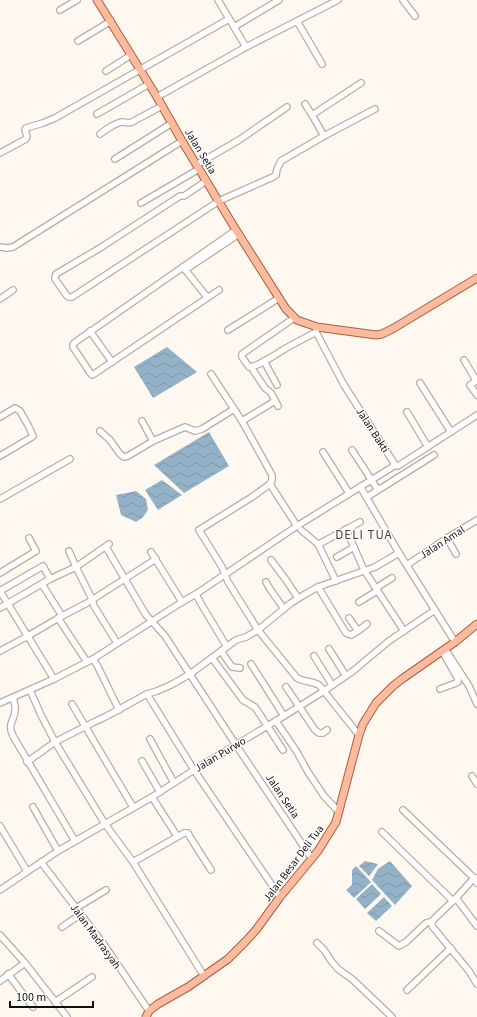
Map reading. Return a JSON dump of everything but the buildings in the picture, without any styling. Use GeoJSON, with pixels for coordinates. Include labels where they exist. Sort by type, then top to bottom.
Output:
{"type":"FeatureCollection","features":[{"type":"Feature","properties":{"kind":"main road","name":"Jalan Setia"},"geometry":{"type":"LineString","coordinates":[[97,0],[157,97],[237,232],[279,298],[294,318]]}},
{"type":"Feature","properties":{"kind":"main road"},"geometry":{"type":"LineString","coordinates":[[294,318],[316,330],[376,335],[382,334],[477,278]]}},
{"type":"Feature","properties":{"kind":"main road","name":"Jalan Besar Deli Tua"},"geometry":{"type":"LineString","coordinates":[[148,1014],[158,1004],[188,988],[228,958],[256,930],[280,897],[318,851],[334,826],[359,735],[363,724],[376,703],[402,679],[477,624]]}},
{"type":"Feature","properties":{"kind":"street"},"geometry":{"type":"LineString","coordinates":[[60,10],[77,0]]}},
{"type":"Feature","properties":{"kind":"street"},"geometry":{"type":"LineString","coordinates":[[218,0],[246,47]]}},
{"type":"Feature","properties":{"kind":"street"},"geometry":{"type":"LineString","coordinates":[[234,27],[279,0]]}},
{"type":"Feature","properties":{"kind":"street"},"geometry":{"type":"LineString","coordinates":[[157,97],[246,47],[338,0]]}},
{"type":"Feature","properties":{"kind":"street"},"geometry":{"type":"LineString","coordinates":[[403,0],[414,16]]}},
{"type":"Feature","properties":{"kind":"street"},"geometry":{"type":"LineString","coordinates":[[0,153],[26,139],[26,128],[43,124],[55,118],[229,19]]}},
{"type":"Feature","properties":{"kind":"street"},"geometry":{"type":"LineString","coordinates":[[78,41],[111,21]]}},
{"type":"Feature","properties":{"kind":"street"},"geometry":{"type":"LineString","coordinates":[[297,21],[322,64]]}},
{"type":"Feature","properties":{"kind":"street"},"geometry":{"type":"LineString","coordinates":[[106,71],[131,55]]}},
{"type":"Feature","properties":{"kind":"street"},"geometry":{"type":"LineString","coordinates":[[312,115],[362,83]]}},
{"type":"Feature","properties":{"kind":"street"},"geometry":{"type":"LineString","coordinates":[[97,114],[149,84]]}},
{"type":"Feature","properties":{"kind":"street"},"geometry":{"type":"LineString","coordinates":[[305,104],[324,136]]}},
{"type":"Feature","properties":{"kind":"street"},"geometry":{"type":"LineString","coordinates":[[100,134],[118,123],[132,122],[162,106]]}},
{"type":"Feature","properties":{"kind":"street"},"geometry":{"type":"LineString","coordinates":[[141,203],[198,167],[287,107]]}},
{"type":"Feature","properties":{"kind":"street"},"geometry":{"type":"LineString","coordinates":[[206,181],[56,274],[55,279],[67,296],[72,297],[219,201],[273,177],[282,161],[324,136],[375,109]]}},
{"type":"Feature","properties":{"kind":"street"},"geometry":{"type":"LineString","coordinates":[[115,159],[172,123]]}},
{"type":"Feature","properties":{"kind":"street"},"geometry":{"type":"LineString","coordinates":[[0,247],[13,247],[182,141]]}},
{"type":"Feature","properties":{"kind":"street"},"geometry":{"type":"LineString","coordinates":[[219,290],[92,375],[73,347],[73,345],[90,331],[237,232]]}},
{"type":"Feature","properties":{"kind":"street"},"geometry":{"type":"LineString","coordinates":[[184,269],[207,297]]}},
{"type":"Feature","properties":{"kind":"street"},"geometry":{"type":"LineString","coordinates":[[0,299],[13,290]]}},
{"type":"Feature","properties":{"kind":"street"},"geometry":{"type":"LineString","coordinates":[[228,330],[279,298]]}},
{"type":"Feature","properties":{"kind":"street"},"geometry":{"type":"LineString","coordinates":[[242,421],[277,404],[251,367],[242,357],[242,354],[294,318]]}},
{"type":"Feature","properties":{"kind":"street"},"geometry":{"type":"LineString","coordinates":[[251,367],[264,361],[316,330]]}},
{"type":"Feature","properties":{"kind":"street","name":"Jalan Bakti"},"geometry":{"type":"LineString","coordinates":[[0,703],[54,679],[93,659],[299,528],[349,493],[396,465],[344,385],[316,330]]}},
{"type":"Feature","properties":{"kind":"street"},"geometry":{"type":"LineString","coordinates":[[90,331],[112,362]]}},
{"type":"Feature","properties":{"kind":"street"},"geometry":{"type":"LineString","coordinates":[[464,360],[477,380],[470,385],[477,395]]}},
{"type":"Feature","properties":{"kind":"street"},"geometry":{"type":"LineString","coordinates":[[264,361],[277,385]]}},
{"type":"Feature","properties":{"kind":"street"},"geometry":{"type":"LineString","coordinates":[[211,374],[242,421],[272,475],[272,480],[270,484],[252,497],[199,530],[222,567],[228,582],[258,630],[298,678],[317,683],[359,735]]}},
{"type":"Feature","properties":{"kind":"street"},"geometry":{"type":"LineString","coordinates":[[420,383],[451,432]]}},
{"type":"Feature","properties":{"kind":"street"},"geometry":{"type":"LineString","coordinates":[[0,417],[15,408],[17,409],[20,411],[33,436],[0,456]]}},
{"type":"Feature","properties":{"kind":"street"},"geometry":{"type":"LineString","coordinates":[[100,431],[110,440],[124,457],[153,441],[185,427],[195,431],[202,429],[234,409]]}},
{"type":"Feature","properties":{"kind":"street"},"geometry":{"type":"LineString","coordinates":[[407,412],[428,446]]}},
{"type":"Feature","properties":{"kind":"street"},"geometry":{"type":"LineString","coordinates":[[404,474],[396,465],[477,415]]}},
{"type":"Feature","properties":{"kind":"street"},"geometry":{"type":"LineString","coordinates":[[142,421],[153,441]]}},
{"type":"Feature","properties":{"kind":"street"},"geometry":{"type":"LineString","coordinates":[[352,450],[378,490]]}},
{"type":"Feature","properties":{"kind":"street"},"geometry":{"type":"LineString","coordinates":[[323,452],[349,493]]}},
{"type":"Feature","properties":{"kind":"street"},"geometry":{"type":"LineString","coordinates":[[366,497],[434,455]]}},
{"type":"Feature","properties":{"kind":"street"},"geometry":{"type":"LineString","coordinates":[[0,500],[70,459]]}},
{"type":"Feature","properties":{"kind":"street"},"geometry":{"type":"LineString","coordinates":[[270,484],[299,528],[318,544],[336,581]]}},
{"type":"Feature","properties":{"kind":"street"},"geometry":{"type":"LineString","coordinates":[[361,486],[360,488],[454,642]]}},
{"type":"Feature","properties":{"kind":"street","name":"Jalan Amal"},"geometry":{"type":"LineString","coordinates":[[407,565],[446,538],[477,520]]}},
{"type":"Feature","properties":{"kind":"street"},"geometry":{"type":"LineString","coordinates":[[318,544],[321,544],[360,522]]}},
{"type":"Feature","properties":{"kind":"street"},"geometry":{"type":"LineString","coordinates":[[346,529],[364,570],[404,631]]}},
{"type":"Feature","properties":{"kind":"street"},"geometry":{"type":"LineString","coordinates":[[0,573],[36,551],[29,538]]}},
{"type":"Feature","properties":{"kind":"street"},"geometry":{"type":"LineString","coordinates":[[446,538],[456,554]]}},
{"type":"Feature","properties":{"kind":"street","name":"Jalan Setia"},"geometry":{"type":"LineString","coordinates":[[76,567],[107,546],[146,615],[165,636],[312,859]]}},
{"type":"Feature","properties":{"kind":"street"},"geometry":{"type":"LineString","coordinates":[[337,557],[354,547]]}},
{"type":"Feature","properties":{"kind":"street"},"geometry":{"type":"LineString","coordinates":[[69,551],[94,606],[117,643]]}},
{"type":"Feature","properties":{"kind":"street"},"geometry":{"type":"LineString","coordinates":[[151,552],[182,602]]}},
{"type":"Feature","properties":{"kind":"street"},"geometry":{"type":"LineString","coordinates":[[28,762],[56,742],[105,718],[147,694],[171,685],[190,674],[236,640],[246,637],[258,630],[298,598],[318,587],[375,567],[399,553]]}},
{"type":"Feature","properties":{"kind":"street"},"geometry":{"type":"LineString","coordinates":[[0,651],[88,603],[156,559]]}},
{"type":"Feature","properties":{"kind":"street"},"geometry":{"type":"LineString","coordinates":[[271,560],[298,598]]}},
{"type":"Feature","properties":{"kind":"street"},"geometry":{"type":"LineString","coordinates":[[50,579],[43,566],[0,591],[54,679]]}},
{"type":"Feature","properties":{"kind":"street"},"geometry":{"type":"LineString","coordinates":[[0,608],[50,579],[76,567]]}},
{"type":"Feature","properties":{"kind":"street"},"geometry":{"type":"LineString","coordinates":[[359,602],[392,578]]}},
{"type":"Feature","properties":{"kind":"street"},"geometry":{"type":"LineString","coordinates":[[266,582],[284,609]]}},
{"type":"Feature","properties":{"kind":"street"},"geometry":{"type":"LineString","coordinates":[[42,584],[87,662]]}},
{"type":"Feature","properties":{"kind":"street"},"geometry":{"type":"LineString","coordinates":[[318,587],[346,633],[351,635],[367,624]]}},
{"type":"Feature","properties":{"kind":"street"},"geometry":{"type":"LineString","coordinates":[[196,594],[227,647]]}},
{"type":"Feature","properties":{"kind":"street","name":"Jalan Purwo"},"geometry":{"type":"LineString","coordinates":[[0,890],[58,851],[152,797],[194,770],[300,707],[359,667],[389,641],[435,610]]}},
{"type":"Feature","properties":{"kind":"street"},"geometry":{"type":"LineString","coordinates":[[349,618],[358,631]]}},
{"type":"Feature","properties":{"kind":"street"},"geometry":{"type":"LineString","coordinates":[[329,649],[346,676]]}},
{"type":"Feature","properties":{"kind":"street"},"geometry":{"type":"LineString","coordinates":[[440,689],[458,682],[443,650]]}},
{"type":"Feature","properties":{"kind":"street"},"geometry":{"type":"LineString","coordinates":[[443,650],[469,686],[477,704]]}},
{"type":"Feature","properties":{"kind":"street"},"geometry":{"type":"LineString","coordinates":[[221,651],[232,667],[240,668]]}},
{"type":"Feature","properties":{"kind":"street"},"geometry":{"type":"LineString","coordinates":[[314,656],[332,685]]}},
{"type":"Feature","properties":{"kind":"street"},"geometry":{"type":"LineString","coordinates":[[212,658],[243,700],[253,705],[283,750]]}},
{"type":"Feature","properties":{"kind":"street"},"geometry":{"type":"LineString","coordinates":[[93,659],[118,710]]}},
{"type":"Feature","properties":{"kind":"street"},"geometry":{"type":"LineString","coordinates":[[251,664],[284,716]]}},
{"type":"Feature","properties":{"kind":"street"},"geometry":{"type":"LineString","coordinates":[[286,687],[311,725],[319,733],[323,733],[327,730]]}},
{"type":"Feature","properties":{"kind":"street"},"geometry":{"type":"LineString","coordinates":[[30,690],[41,715],[56,742],[105,824],[133,862],[204,976]]}},
{"type":"Feature","properties":{"kind":"street"},"geometry":{"type":"LineString","coordinates":[[147,694],[194,770],[280,897]]}},
{"type":"Feature","properties":{"kind":"street"},"geometry":{"type":"LineString","coordinates":[[13,698],[16,710],[11,723],[10,730],[12,736],[75,841]]}},
{"type":"Feature","properties":{"kind":"street"},"geometry":{"type":"LineString","coordinates":[[72,704],[133,807]]}},
{"type":"Feature","properties":{"kind":"street"},"geometry":{"type":"LineString","coordinates":[[276,721],[320,790],[339,812]]}},
{"type":"Feature","properties":{"kind":"street"},"geometry":{"type":"LineString","coordinates":[[150,739],[174,783]]}},
{"type":"Feature","properties":{"kind":"street"},"geometry":{"type":"LineString","coordinates":[[142,761],[160,792]]}},
{"type":"Feature","properties":{"kind":"street"},"geometry":{"type":"LineString","coordinates":[[472,776],[477,784]]}},
{"type":"Feature","properties":{"kind":"street"},"geometry":{"type":"LineString","coordinates":[[152,797],[177,836]]}},
{"type":"Feature","properties":{"kind":"street"},"geometry":{"type":"LineString","coordinates":[[33,807],[58,851]]}},
{"type":"Feature","properties":{"kind":"street"},"geometry":{"type":"LineString","coordinates":[[379,931],[399,946],[406,942],[426,923],[432,922],[476,880],[403,810]]}},
{"type":"Feature","properties":{"kind":"street"},"geometry":{"type":"LineString","coordinates":[[0,826],[27,871]]}},
{"type":"Feature","properties":{"kind":"street"},"geometry":{"type":"LineString","coordinates":[[382,832],[455,899],[477,926]]}},
{"type":"Feature","properties":{"kind":"street"},"geometry":{"type":"LineString","coordinates":[[133,862],[177,836],[188,833],[211,870]]}},
{"type":"Feature","properties":{"kind":"street","name":"Jalan Madrasyah"},"geometry":{"type":"LineString","coordinates":[[41,862],[105,946],[148,1014]]}},
{"type":"Feature","properties":{"kind":"street"},"geometry":{"type":"LineString","coordinates":[[76,908],[106,890]]}},
{"type":"Feature","properties":{"kind":"street"},"geometry":{"type":"LineString","coordinates":[[62,928],[81,914]]}},
{"type":"Feature","properties":{"kind":"street"},"geometry":{"type":"LineString","coordinates":[[432,922],[432,926],[452,948],[477,984]]}},
{"type":"Feature","properties":{"kind":"street"},"geometry":{"type":"LineString","coordinates":[[0,935],[67,1017]]}},
{"type":"Feature","properties":{"kind":"street"},"geometry":{"type":"LineString","coordinates":[[317,943],[338,969],[352,979],[392,1017]]}},
{"type":"Feature","properties":{"kind":"street"},"geometry":{"type":"LineString","coordinates":[[407,990],[452,948]]}},
{"type":"Feature","properties":{"kind":"street"},"geometry":{"type":"LineString","coordinates":[[0,981],[8,974],[25,964]]}},
{"type":"Feature","properties":{"kind":"street"},"geometry":{"type":"LineString","coordinates":[[8,974],[33,1007]]}},
{"type":"Feature","properties":{"kind":"street"},"geometry":{"type":"LineString","coordinates":[[55,1002],[92,976]]}},
{"type":"Feature","properties":{"kind":"water"},"geometry":{"type":"Polygon","coordinates":[[[167,347],[197,372],[153,398],[134,367],[167,347]]]}},
{"type":"Feature","properties":{"kind":"water"},"geometry":{"type":"Polygon","coordinates":[[[209,432],[229,466],[184,493],[154,465],[209,432]]]}},
{"type":"Feature","properties":{"kind":"water"},"geometry":{"type":"Polygon","coordinates":[[[162,480],[182,495],[158,510],[145,490],[162,480]]]}},
{"type":"Feature","properties":{"kind":"water"},"geometry":{"type":"Polygon","coordinates":[[[136,491],[146,499],[148,510],[142,518],[136,522],[121,515],[116,495],[136,491]]]}},
{"type":"Feature","properties":{"kind":"water"},"geometry":{"type":"Polygon","coordinates":[[[365,861],[378,864],[369,876],[359,866],[365,861]]]}},
{"type":"Feature","properties":{"kind":"water"},"geometry":{"type":"Polygon","coordinates":[[[390,861],[412,886],[395,905],[372,880],[378,869],[390,861]]]}},
{"type":"Feature","properties":{"kind":"water"},"geometry":{"type":"Polygon","coordinates":[[[356,866],[371,882],[354,898],[346,890],[352,885],[352,870],[356,866]]]}},
{"type":"Feature","properties":{"kind":"water"},"geometry":{"type":"Polygon","coordinates":[[[372,884],[381,894],[365,909],[356,899],[372,884]]]}},
{"type":"Feature","properties":{"kind":"water"},"geometry":{"type":"Polygon","coordinates":[[[384,897],[392,906],[376,921],[367,913],[384,897]]]}},
{"type":"Feature","properties":{"kind":"district","name":"DELI TUA"},"geometry":{"type":"Point","coordinates":[364,534]}}]}
